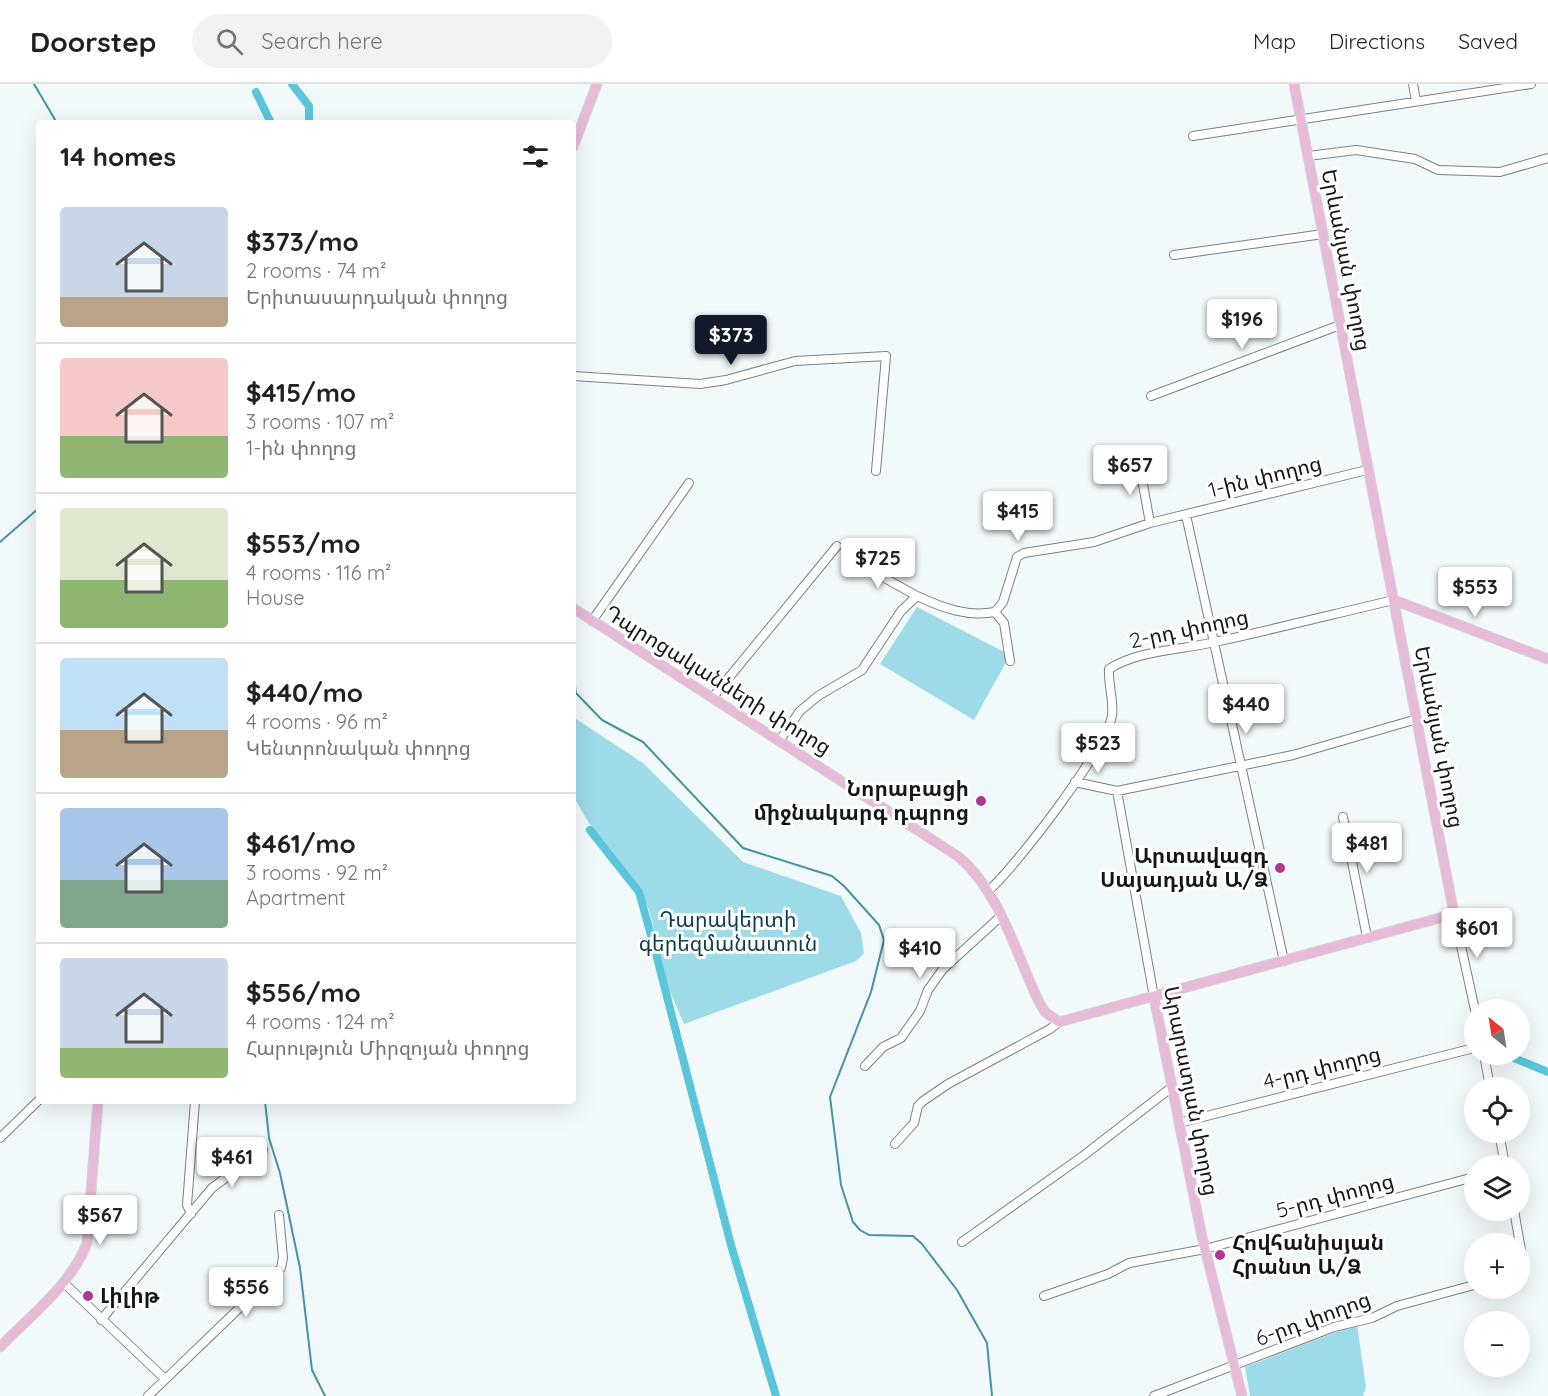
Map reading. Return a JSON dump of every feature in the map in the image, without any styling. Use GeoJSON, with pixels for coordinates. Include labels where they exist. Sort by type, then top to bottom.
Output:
{"type":"FeatureCollection","features":[{"type":"Feature","properties":{"kind":"main road"},"geometry":{"type":"LineString","coordinates":[[576,139],[597,84]]}},
{"type":"Feature","properties":{"kind":"main road","name":"Երևանյան փողոց"},"geometry":{"type":"LineString","coordinates":[[1294,84],[1454,914]]}},
{"type":"Feature","properties":{"kind":"main road"},"geometry":{"type":"LineString","coordinates":[[1394,600],[1548,659]]}},
{"type":"Feature","properties":{"kind":"main road","name":"Դպրոցականների փողոց"},"geometry":{"type":"LineString","coordinates":[[576,610],[959,857],[975,872],[987,891],[1045,1012],[1059,1022]]}},
{"type":"Feature","properties":{"kind":"main road"},"geometry":{"type":"LineString","coordinates":[[1059,1022],[1454,914]]}},
{"type":"Feature","properties":{"kind":"main road","name":"Արարատյան փողոց"},"geometry":{"type":"LineString","coordinates":[[1154,996],[1205,1249],[1242,1396]]}},
{"type":"Feature","properties":{"kind":"main road"},"geometry":{"type":"LineString","coordinates":[[0,1347],[64,1283],[80,1263],[87,1243],[98,1104]]}},
{"type":"Feature","properties":{"kind":"street"},"geometry":{"type":"LineString","coordinates":[[1413,84],[1416,101]]}},
{"type":"Feature","properties":{"kind":"street"},"geometry":{"type":"LineString","coordinates":[[1193,136],[1531,84]]}},
{"type":"Feature","properties":{"kind":"street"},"geometry":{"type":"LineString","coordinates":[[1308,156],[1356,150],[1415,159],[1438,170],[1500,172],[1548,158]]}},
{"type":"Feature","properties":{"kind":"street"},"geometry":{"type":"LineString","coordinates":[[1174,255],[1323,234]]}},
{"type":"Feature","properties":{"kind":"street"},"geometry":{"type":"LineString","coordinates":[[1151,396],[1340,325]]}},
{"type":"Feature","properties":{"kind":"street"},"geometry":{"type":"LineString","coordinates":[[576,376],[700,384],[726,380],[795,361],[886,356],[876,471]]}},
{"type":"Feature","properties":{"kind":"street"},"geometry":{"type":"LineString","coordinates":[[1125,453],[1134,450],[1138,457],[1150,523]]}},
{"type":"Feature","properties":{"kind":"street","name":"1-ին փողոց"},"geometry":{"type":"LineString","coordinates":[[995,612],[1003,602],[1017,557],[1036,550],[1094,542],[1150,523],[1367,470]]}},
{"type":"Feature","properties":{"kind":"street"},"geometry":{"type":"LineString","coordinates":[[592,621],[689,483]]}},
{"type":"Feature","properties":{"kind":"street"},"geometry":{"type":"LineString","coordinates":[[1186,515],[1284,961]]}},
{"type":"Feature","properties":{"kind":"street"},"geometry":{"type":"LineString","coordinates":[[713,697],[837,546]]}},
{"type":"Feature","properties":{"kind":"street"},"geometry":{"type":"LineString","coordinates":[[852,560],[917,596],[961,613],[980,615],[995,612],[1005,622],[1010,661]]}},
{"type":"Feature","properties":{"kind":"street"},"geometry":{"type":"LineString","coordinates":[[780,740],[800,711],[818,696],[862,670],[901,611],[917,596]]}},
{"type":"Feature","properties":{"kind":"street","name":"2-րդ փողոց"},"geometry":{"type":"LineString","coordinates":[[987,891],[1044,826],[1094,753],[1112,716],[1109,669],[1119,663],[1150,654],[1214,643],[1394,600]]}},
{"type":"Feature","properties":{"kind":"street"},"geometry":{"type":"LineString","coordinates":[[1075,782],[1117,791],[1293,755],[1417,718]]}},
{"type":"Feature","properties":{"kind":"street","name":"Արարատյան փողոց"},"geometry":{"type":"LineString","coordinates":[[1117,791],[1154,996]]}},
{"type":"Feature","properties":{"kind":"street"},"geometry":{"type":"LineString","coordinates":[[1343,817],[1367,937]]}},
{"type":"Feature","properties":{"kind":"street"},"geometry":{"type":"LineString","coordinates":[[1454,914],[1472,999]]}},
{"type":"Feature","properties":{"kind":"street"},"geometry":{"type":"LineString","coordinates":[[866,1066],[883,1047],[902,1038],[920,1011],[928,990],[943,969],[1000,917]]}},
{"type":"Feature","properties":{"kind":"street"},"geometry":{"type":"LineString","coordinates":[[895,1144],[914,1123],[918,1106],[923,1101],[948,1084],[1059,1022]]}},
{"type":"Feature","properties":{"kind":"street","name":"4-րդ փողոց"},"geometry":{"type":"LineString","coordinates":[[1179,1123],[1464,1051]]}},
{"type":"Feature","properties":{"kind":"street"},"geometry":{"type":"LineString","coordinates":[[962,1242],[1083,1156],[1172,1087]]}},
{"type":"Feature","properties":{"kind":"street"},"geometry":{"type":"LineString","coordinates":[[0,1138],[36,1103]]}},
{"type":"Feature","properties":{"kind":"street"},"geometry":{"type":"LineString","coordinates":[[191,1214],[187,1205],[195,1104]]}},
{"type":"Feature","properties":{"kind":"street"},"geometry":{"type":"LineString","coordinates":[[100,1320],[212,1188],[263,1150]]}},
{"type":"Feature","properties":{"kind":"street","name":"5-րդ փողոց"},"geometry":{"type":"LineString","coordinates":[[1044,1296],[1108,1274],[1129,1263],[1205,1249],[1464,1181]]}},
{"type":"Feature","properties":{"kind":"street"},"geometry":{"type":"LineString","coordinates":[[148,1396],[281,1268],[283,1258],[279,1215]]}},
{"type":"Feature","properties":{"kind":"street"},"geometry":{"type":"LineString","coordinates":[[64,1283],[100,1320],[165,1379]]}},
{"type":"Feature","properties":{"kind":"street","name":"6-րդ փողոց"},"geometry":{"type":"LineString","coordinates":[[1154,1396],[1234,1368],[1334,1328],[1372,1318],[1397,1306],[1464,1288]]}},
{"type":"Feature","properties":{"kind":"green space"},"geometry":{"type":"Polygon","coordinates":[[[917,607],[1010,655],[974,720],[880,664],[917,607]]]}},
{"type":"Feature","properties":{"kind":"green space","name":"Դարակերտի գերեզմանատուն"},"geometry":{"type":"Polygon","coordinates":[[[576,719],[643,763],[743,862],[841,896],[861,933],[864,953],[856,961],[684,1024],[668,987],[650,913],[640,887],[589,823],[576,801],[576,719]]]}},
{"type":"Feature","properties":{"kind":"green space"},"geometry":{"type":"Polygon","coordinates":[[[1357,1324],[1366,1387],[1363,1396],[1250,1396],[1245,1367],[1357,1324]]]}},
{"type":"Feature","properties":{"kind":"waterway"},"geometry":{"type":"LineString","coordinates":[[34,84],[55,120]]}},
{"type":"Feature","properties":{"kind":"waterway"},"geometry":{"type":"LineString","coordinates":[[292,84],[309,106],[309,120]]}},
{"type":"Feature","properties":{"kind":"waterway"},"geometry":{"type":"LineString","coordinates":[[256,92],[270,120]]}},
{"type":"Feature","properties":{"kind":"waterway"},"geometry":{"type":"LineString","coordinates":[[0,542],[36,511]]}},
{"type":"Feature","properties":{"kind":"waterway"},"geometry":{"type":"LineString","coordinates":[[576,693],[602,720],[643,742],[743,848],[832,876],[879,925],[884,940],[871,992],[830,1097],[841,1185],[853,1222],[860,1230],[869,1235],[913,1236],[922,1244],[957,1290],[987,1343],[992,1396]]}},
{"type":"Feature","properties":{"kind":"waterway"},"geometry":{"type":"LineString","coordinates":[[590,830],[639,892],[654,946]]}},
{"type":"Feature","properties":{"kind":"waterway"},"geometry":{"type":"LineString","coordinates":[[656,954],[731,1245],[776,1396]]}},
{"type":"Feature","properties":{"kind":"waterway"},"geometry":{"type":"LineString","coordinates":[[1530,1065],[1548,1072]]}},
{"type":"Feature","properties":{"kind":"waterway"},"geometry":{"type":"LineString","coordinates":[[265,1104],[269,1138],[280,1173],[300,1268],[312,1370],[325,1396]]}},
{"type":"Feature","properties":{"kind":"place","name":"Նորաբացի միջնակարգ դպրոց"},"geometry":{"type":"Point","coordinates":[981,801]}},
{"type":"Feature","properties":{"kind":"place","name":"Արտավազդ Սայադյան Ա/Ձ"},"geometry":{"type":"Point","coordinates":[1280,868]}},
{"type":"Feature","properties":{"kind":"place","name":"Հովհանիսյան Հրանտ Ա/Ձ"},"geometry":{"type":"Point","coordinates":[1220,1255]}},
{"type":"Feature","properties":{"kind":"place","name":"Լիլիթ"},"geometry":{"type":"Point","coordinates":[88,1296]}}]}
